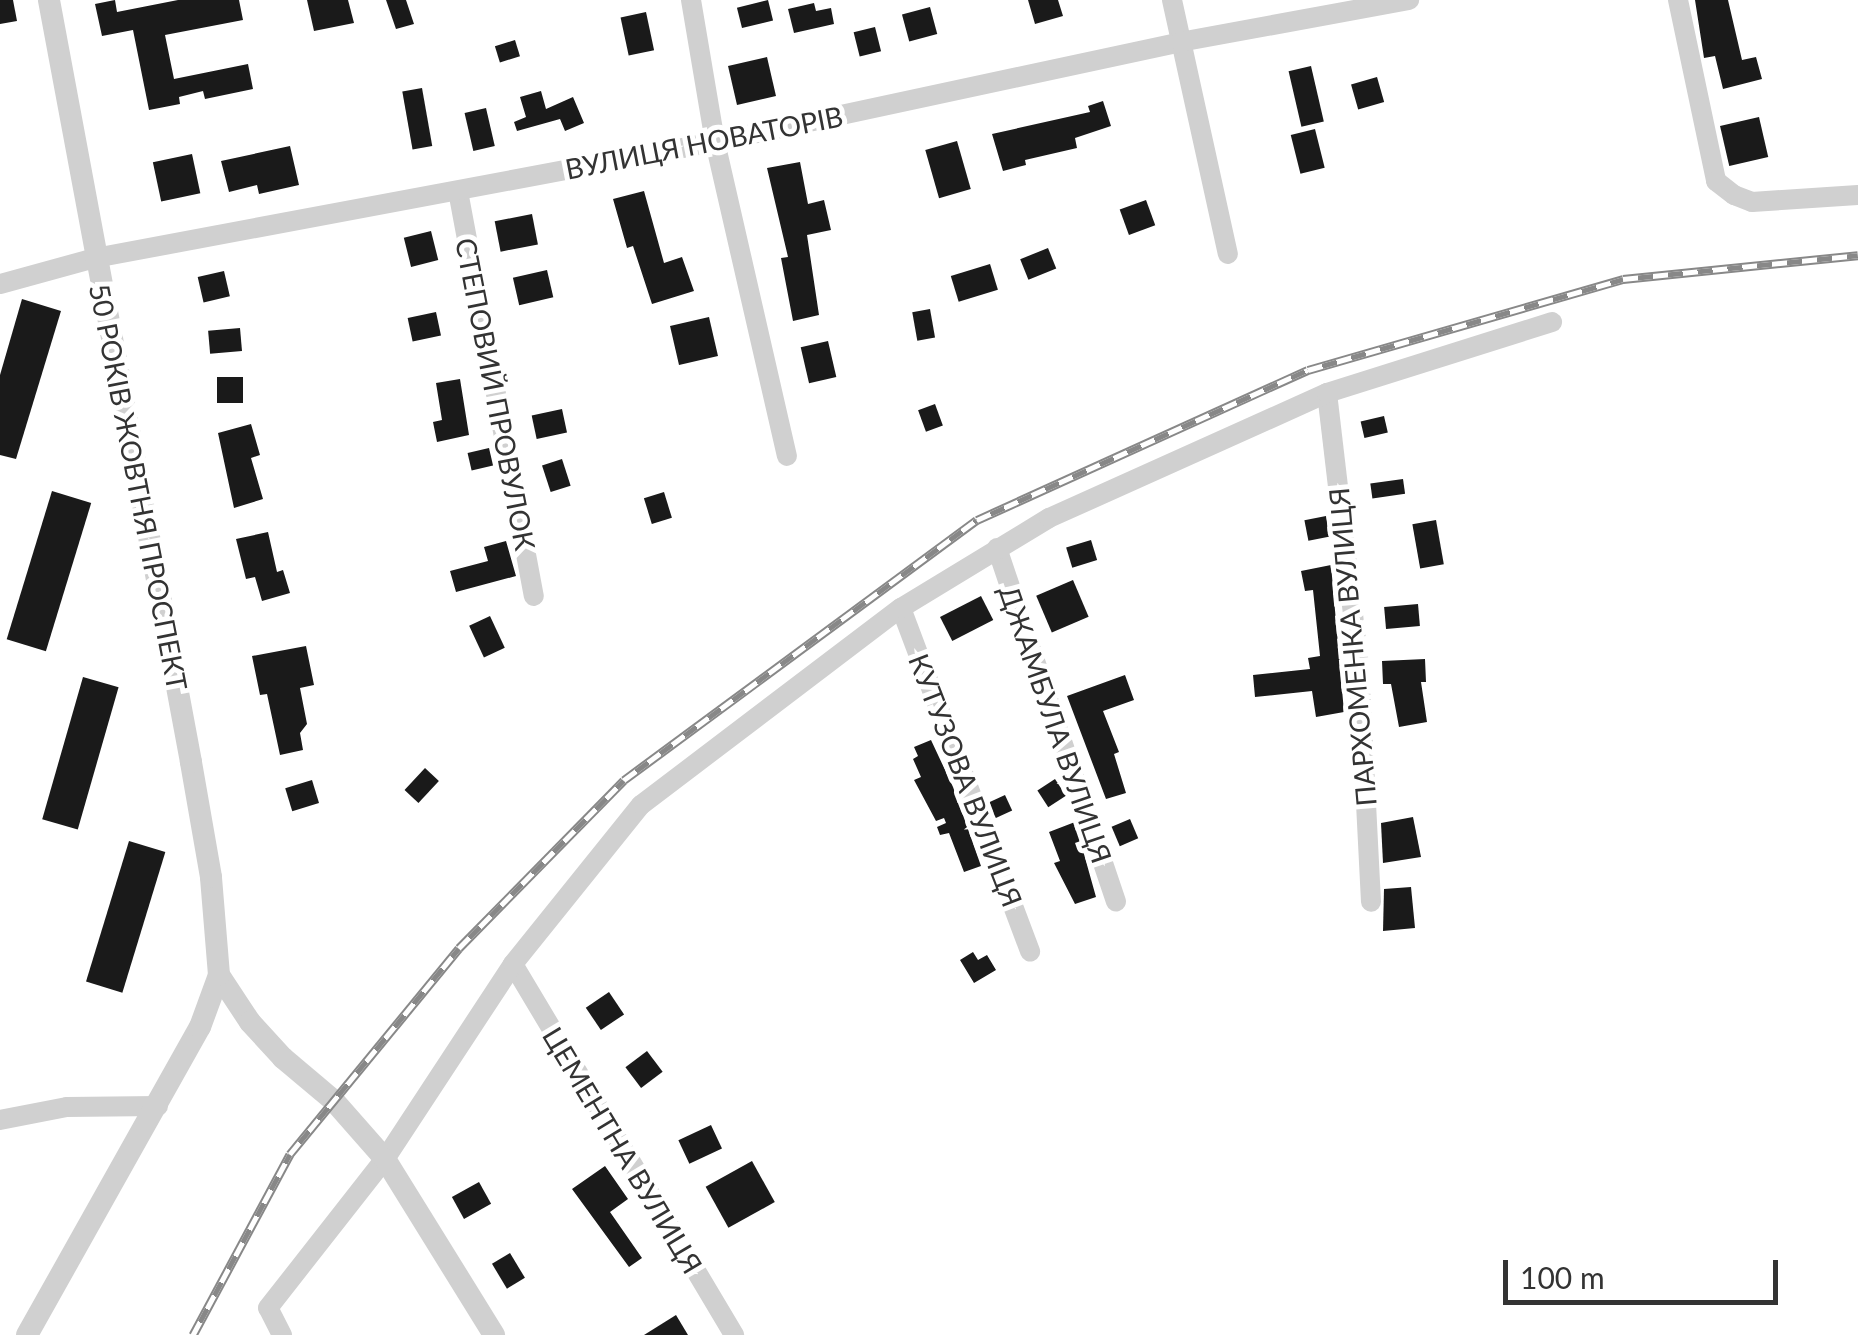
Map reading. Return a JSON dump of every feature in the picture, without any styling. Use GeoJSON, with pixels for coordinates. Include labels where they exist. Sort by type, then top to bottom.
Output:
{"type":"FeatureCollection","features":[{"type":"Feature","properties":{"kind":"street"},"geometry":{"type":"LineString","coordinates":[[691,0],[715,142],[788,456]]}},
{"type":"Feature","properties":{"kind":"street"},"geometry":{"type":"LineString","coordinates":[[1172,0],[1228,254]]}},
{"type":"Feature","properties":{"kind":"street","name":"ВУЛИЦЯ НОВАТОРІВ"},"geometry":{"type":"LineString","coordinates":[[0,284],[96,258],[715,142],[1180,42],[1409,0]]}},
{"type":"Feature","properties":{"kind":"street"},"geometry":{"type":"LineString","coordinates":[[1678,0],[1716,181],[1752,202],[1858,196]]}},
{"type":"Feature","properties":{"kind":"street","name":"50 РОКІВ ЖОВТНЯ ПРОСПЕКТ"},"geometry":{"type":"LineString","coordinates":[[54,1],[96,258],[211,876],[219,974]]}},
{"type":"Feature","properties":{"kind":"street","name":"СТЕПОВИЙ ПРОВУЛОК"},"geometry":{"type":"LineString","coordinates":[[458,191],[534,596]]}},
{"type":"Feature","properties":{"kind":"street"},"geometry":{"type":"LineString","coordinates":[[282,1335],[268,1308],[385,1159],[513,964],[640,805],[901,608],[1049,518],[1328,394],[1552,322]]}},
{"type":"Feature","properties":{"kind":"street","name":"ПАРХОМЕНКА ВУЛИЦЯ"},"geometry":{"type":"LineString","coordinates":[[1328,394],[1359,665],[1370,902]]}},
{"type":"Feature","properties":{"kind":"street","name":"ДЖАМБУЛА ВУЛИЦЯ"},"geometry":{"type":"LineString","coordinates":[[997,548],[1116,901]]}},
{"type":"Feature","properties":{"kind":"street","name":"КУТУЗОВА ВУЛИЦЯ"},"geometry":{"type":"LineString","coordinates":[[901,608],[1030,952]]}},
{"type":"Feature","properties":{"kind":"street","name":"ЦЕМЕНТНА ВУЛИЦЯ"},"geometry":{"type":"LineString","coordinates":[[513,964],[734,1335]]}},
{"type":"Feature","properties":{"kind":"street"},"geometry":{"type":"LineString","coordinates":[[27,1335],[158,1106],[200,1027],[219,974]]}},
{"type":"Feature","properties":{"kind":"street"},"geometry":{"type":"LineString","coordinates":[[219,974],[250,1022],[283,1058],[334,1102],[385,1159],[494,1335]]}},
{"type":"Feature","properties":{"kind":"street"},"geometry":{"type":"LineString","coordinates":[[0,1120],[67,1107],[158,1106]]}},
{"type":"Feature","properties":{"kind":"building"},"geometry":{"type":"Polygon","coordinates":[[[0,0],[13,0],[17,21],[0,24],[0,0]]]}},
{"type":"Feature","properties":{"kind":"building"},"geometry":{"type":"Polygon","coordinates":[[[115,0],[117,12],[178,0],[239,0],[243,20],[165,35],[174,79],[248,64],[253,89],[205,99],[203,91],[179,97],[180,104],[149,110],[133,30],[102,36],[95,4],[115,0]]]}},
{"type":"Feature","properties":{"kind":"building"},"geometry":{"type":"Polygon","coordinates":[[[307,0],[348,0],[354,23],[314,31],[307,0]]]}},
{"type":"Feature","properties":{"kind":"building"},"geometry":{"type":"Polygon","coordinates":[[[386,0],[406,0],[414,24],[396,29],[386,0]]]}},
{"type":"Feature","properties":{"kind":"building"},"geometry":{"type":"Polygon","coordinates":[[[768,0],[773,20],[742,28],[737,8],[768,0]]]}},
{"type":"Feature","properties":{"kind":"building"},"geometry":{"type":"Polygon","coordinates":[[[1028,0],[1058,0],[1063,16],[1035,24],[1028,0]]]}},
{"type":"Feature","properties":{"kind":"building"},"geometry":{"type":"Polygon","coordinates":[[[1695,0],[1728,0],[1742,60],[1756,57],[1762,79],[1723,89],[1715,56],[1704,58],[1695,0]]]}},
{"type":"Feature","properties":{"kind":"building"},"geometry":{"type":"Polygon","coordinates":[[[814,3],[816,11],[831,8],[834,24],[794,33],[788,9],[814,3]]]}},
{"type":"Feature","properties":{"kind":"building"},"geometry":{"type":"Polygon","coordinates":[[[930,7],[937,34],[909,42],[902,15],[930,7]]]}},
{"type":"Feature","properties":{"kind":"building"},"geometry":{"type":"Polygon","coordinates":[[[646,12],[654,50],[629,56],[621,17],[646,12]]]}},
{"type":"Feature","properties":{"kind":"building"},"geometry":{"type":"Polygon","coordinates":[[[875,27],[881,51],[860,57],[854,32],[875,27]]]}},
{"type":"Feature","properties":{"kind":"building"},"geometry":{"type":"Polygon","coordinates":[[[515,40],[520,56],[500,62],[495,46],[515,40]]]}},
{"type":"Feature","properties":{"kind":"building"},"geometry":{"type":"Polygon","coordinates":[[[767,57],[776,96],[737,105],[728,66],[767,57]]]}},
{"type":"Feature","properties":{"kind":"building"},"geometry":{"type":"Polygon","coordinates":[[[1311,66],[1324,122],[1301,127],[1289,71],[1311,66]]]}},
{"type":"Feature","properties":{"kind":"building"},"geometry":{"type":"Polygon","coordinates":[[[1377,77],[1384,102],[1358,109],[1351,84],[1377,77]]]}},
{"type":"Feature","properties":{"kind":"building"},"geometry":{"type":"Polygon","coordinates":[[[422,88],[432,146],[413,150],[402,91],[422,88]]]}},
{"type":"Feature","properties":{"kind":"building"},"geometry":{"type":"Polygon","coordinates":[[[541,91],[546,109],[573,97],[584,123],[565,131],[560,119],[517,131],[514,122],[526,117],[520,97],[541,91]]]}},
{"type":"Feature","properties":{"kind":"building"},"geometry":{"type":"Polygon","coordinates":[[[1103,101],[1111,126],[1075,138],[1077,148],[1025,160],[1026,165],[1003,171],[992,134],[1090,112],[1088,106],[1103,101]]]}},
{"type":"Feature","properties":{"kind":"building"},"geometry":{"type":"Polygon","coordinates":[[[486,108],[495,146],[473,151],[465,113],[486,108]]]}},
{"type":"Feature","properties":{"kind":"building"},"geometry":{"type":"Polygon","coordinates":[[[1759,117],[1768,157],[1729,166],[1720,126],[1759,117]]]}},
{"type":"Feature","properties":{"kind":"building"},"geometry":{"type":"Polygon","coordinates":[[[1315,129],[1325,168],[1300,174],[1291,135],[1315,129]]]}},
{"type":"Feature","properties":{"kind":"building"},"geometry":{"type":"Polygon","coordinates":[[[957,141],[971,189],[939,198],[925,150],[957,141]]]}},
{"type":"Feature","properties":{"kind":"building"},"geometry":{"type":"Polygon","coordinates":[[[290,146],[299,185],[259,194],[257,185],[229,192],[221,161],[290,146]]]}},
{"type":"Feature","properties":{"kind":"building"},"geometry":{"type":"Polygon","coordinates":[[[192,154],[200,193],[161,201],[153,162],[192,154]]]}},
{"type":"Feature","properties":{"kind":"building"},"geometry":{"type":"Polygon","coordinates":[[[800,162],[808,204],[824,200],[831,230],[807,235],[819,315],[793,321],[781,258],[788,257],[767,168],[800,162]]]}},
{"type":"Feature","properties":{"kind":"building"},"geometry":{"type":"Polygon","coordinates":[[[644,191],[664,263],[682,257],[694,291],[652,304],[633,246],[627,248],[613,199],[644,191]]]}},
{"type":"Feature","properties":{"kind":"building"},"geometry":{"type":"Polygon","coordinates":[[[1146,200],[1155,225],[1129,235],[1120,210],[1146,200]]]}},
{"type":"Feature","properties":{"kind":"building"},"geometry":{"type":"Polygon","coordinates":[[[532,214],[538,244],[501,252],[495,221],[532,214]]]}},
{"type":"Feature","properties":{"kind":"building"},"geometry":{"type":"Polygon","coordinates":[[[431,231],[438,260],[411,267],[404,238],[431,231]]]}},
{"type":"Feature","properties":{"kind":"building"},"geometry":{"type":"Polygon","coordinates":[[[1048,248],[1056,268],[1028,280],[1020,259],[1048,248]]]}},
{"type":"Feature","properties":{"kind":"building"},"geometry":{"type":"Polygon","coordinates":[[[990,264],[998,290],[959,302],[951,276],[990,264]]]}},
{"type":"Feature","properties":{"kind":"building"},"geometry":{"type":"Polygon","coordinates":[[[547,270],[553,297],[519,305],[513,278],[547,270]]]}},
{"type":"Feature","properties":{"kind":"building"},"geometry":{"type":"Polygon","coordinates":[[[224,271],[230,296],[204,302],[198,277],[224,271]]]}},
{"type":"Feature","properties":{"kind":"building"},"geometry":{"type":"Polygon","coordinates":[[[22,299],[61,311],[16,459],[0,455],[0,375],[22,299]]]}},
{"type":"Feature","properties":{"kind":"building"},"geometry":{"type":"Polygon","coordinates":[[[930,309],[935,338],[917,341],[912,312],[930,309]]]}},
{"type":"Feature","properties":{"kind":"building"},"geometry":{"type":"Polygon","coordinates":[[[436,312],[441,335],[413,342],[408,318],[436,312]]]}},
{"type":"Feature","properties":{"kind":"building"},"geometry":{"type":"Polygon","coordinates":[[[709,317],[718,356],[679,365],[670,326],[709,317]]]}},
{"type":"Feature","properties":{"kind":"building"},"geometry":{"type":"Polygon","coordinates":[[[240,328],[242,351],[210,354],[208,331],[240,328]]]}},
{"type":"Feature","properties":{"kind":"building"},"geometry":{"type":"Polygon","coordinates":[[[828,341],[836,377],[809,383],[801,347],[828,341]]]}},
{"type":"Feature","properties":{"kind":"building"},"geometry":{"type":"Polygon","coordinates":[[[217,377],[243,377],[243,403],[217,403],[217,377]]]}},
{"type":"Feature","properties":{"kind":"building"},"geometry":{"type":"Polygon","coordinates":[[[460,379],[469,435],[437,442],[433,422],[442,420],[436,383],[460,379]]]}},
{"type":"Feature","properties":{"kind":"building"},"geometry":{"type":"Polygon","coordinates":[[[935,404],[943,426],[926,432],[918,410],[935,404]]]}},
{"type":"Feature","properties":{"kind":"building"},"geometry":{"type":"Polygon","coordinates":[[[562,409],[567,432],[537,439],[532,415],[562,409]]]}},
{"type":"Feature","properties":{"kind":"building"},"geometry":{"type":"Polygon","coordinates":[[[1384,416],[1388,433],[1364,438],[1361,421],[1384,416]]]}},
{"type":"Feature","properties":{"kind":"building"},"geometry":{"type":"Polygon","coordinates":[[[251,424],[260,455],[251,458],[263,499],[234,508],[218,433],[251,424]]]}},
{"type":"Feature","properties":{"kind":"building"},"geometry":{"type":"Polygon","coordinates":[[[489,448],[493,466],[472,470],[468,453],[489,448]]]}},
{"type":"Feature","properties":{"kind":"building"},"geometry":{"type":"Polygon","coordinates":[[[562,459],[571,486],[551,492],[542,465],[562,459]]]}},
{"type":"Feature","properties":{"kind":"building"},"geometry":{"type":"Polygon","coordinates":[[[1403,479],[1405,494],[1372,498],[1370,484],[1403,479]]]}},
{"type":"Feature","properties":{"kind":"building"},"geometry":{"type":"Polygon","coordinates":[[[52,491],[91,503],[46,651],[7,639],[52,491]]]}},
{"type":"Feature","properties":{"kind":"building"},"geometry":{"type":"Polygon","coordinates":[[[664,492],[672,518],[652,524],[644,498],[664,492]]]}},
{"type":"Feature","properties":{"kind":"building"},"geometry":{"type":"Polygon","coordinates":[[[1326,516],[1330,537],[1308,541],[1304,520],[1326,516]]]}},
{"type":"Feature","properties":{"kind":"building"},"geometry":{"type":"Polygon","coordinates":[[[1436,520],[1444,564],[1420,568],[1412,524],[1436,520]]]}},
{"type":"Feature","properties":{"kind":"building"},"geometry":{"type":"Polygon","coordinates":[[[268,532],[277,572],[283,570],[290,593],[262,601],[255,577],[246,579],[236,539],[268,532]]]}},
{"type":"Feature","properties":{"kind":"building"},"geometry":{"type":"Polygon","coordinates":[[[1091,540],[1097,560],[1072,568],[1066,548],[1091,540]]]}},
{"type":"Feature","properties":{"kind":"building"},"geometry":{"type":"Polygon","coordinates":[[[506,541],[516,576],[456,592],[450,571],[488,561],[484,547],[506,541]]]}},
{"type":"Feature","properties":{"kind":"building"},"geometry":{"type":"Polygon","coordinates":[[[1331,565],[1344,712],[1316,717],[1312,691],[1255,697],[1253,675],[1310,669],[1308,658],[1320,656],[1313,590],[1305,591],[1301,571],[1331,565]]]}},
{"type":"Feature","properties":{"kind":"building"},"geometry":{"type":"Polygon","coordinates":[[[1073,580],[1089,617],[1052,632],[1036,596],[1073,580]]]}},
{"type":"Feature","properties":{"kind":"building"},"geometry":{"type":"Polygon","coordinates":[[[981,596],[993,620],[952,641],[940,617],[981,596]]]}},
{"type":"Feature","properties":{"kind":"building"},"geometry":{"type":"Polygon","coordinates":[[[1418,604],[1420,626],[1386,629],[1384,607],[1418,604]]]}},
{"type":"Feature","properties":{"kind":"building"},"geometry":{"type":"Polygon","coordinates":[[[490,616],[505,648],[484,657],[469,626],[490,616]]]}},
{"type":"Feature","properties":{"kind":"building"},"geometry":{"type":"Polygon","coordinates":[[[306,646],[314,685],[300,688],[307,724],[300,733],[303,750],[280,755],[267,694],[260,695],[252,656],[306,646]]]}},
{"type":"Feature","properties":{"kind":"building"},"geometry":{"type":"Polygon","coordinates":[[[1425,659],[1426,682],[1421,682],[1427,722],[1399,727],[1391,684],[1383,684],[1382,661],[1425,659]]]}},
{"type":"Feature","properties":{"kind":"building"},"geometry":{"type":"Polygon","coordinates":[[[1125,675],[1134,700],[1103,711],[1119,752],[1114,754],[1126,793],[1106,799],[1067,696],[1125,675]]]}},
{"type":"Feature","properties":{"kind":"building"},"geometry":{"type":"Polygon","coordinates":[[[83,677],[119,687],[78,829],[42,819],[83,677]]]}},
{"type":"Feature","properties":{"kind":"building"},"geometry":{"type":"Polygon","coordinates":[[[931,740],[953,787],[981,866],[964,872],[949,833],[940,835],[937,827],[946,823],[944,818],[936,821],[914,780],[921,777],[913,759],[918,756],[914,747],[931,740]]]}},
{"type":"Feature","properties":{"kind":"building"},"geometry":{"type":"Polygon","coordinates":[[[425,768],[439,781],[418,803],[405,790],[425,768]]]}},
{"type":"Feature","properties":{"kind":"building"},"geometry":{"type":"Polygon","coordinates":[[[1055,779],[1066,796],[1048,807],[1037,790],[1055,779]]]}},
{"type":"Feature","properties":{"kind":"building"},"geometry":{"type":"Polygon","coordinates":[[[312,780],[319,803],[292,811],[285,788],[312,780]]]}},
{"type":"Feature","properties":{"kind":"building"},"geometry":{"type":"Polygon","coordinates":[[[1005,795],[1012,810],[996,818],[989,803],[1005,795]]]}},
{"type":"Feature","properties":{"kind":"building"},"geometry":{"type":"Polygon","coordinates":[[[1413,817],[1421,857],[1383,863],[1381,823],[1413,817]]]}},
{"type":"Feature","properties":{"kind":"building"},"geometry":{"type":"Polygon","coordinates":[[[1130,819],[1138,838],[1120,846],[1112,827],[1130,819]]]}},
{"type":"Feature","properties":{"kind":"building"},"geometry":{"type":"Polygon","coordinates":[[[1075,822],[1096,897],[1075,904],[1054,863],[1060,861],[1049,832],[1075,822]]]}},
{"type":"Feature","properties":{"kind":"building"},"geometry":{"type":"Polygon","coordinates":[[[129,841],[165,852],[122,993],[86,982],[129,841]]]}},
{"type":"Feature","properties":{"kind":"building"},"geometry":{"type":"Polygon","coordinates":[[[1411,887],[1415,928],[1383,931],[1384,889],[1411,887]]]}},
{"type":"Feature","properties":{"kind":"building"},"geometry":{"type":"Polygon","coordinates":[[[973,952],[978,960],[987,955],[996,970],[974,983],[960,960],[973,952]]]}},
{"type":"Feature","properties":{"kind":"building"},"geometry":{"type":"Polygon","coordinates":[[[609,992],[624,1014],[601,1030],[586,1008],[609,992]]]}},
{"type":"Feature","properties":{"kind":"building"},"geometry":{"type":"Polygon","coordinates":[[[647,1051],[663,1072],[641,1088],[625,1067],[647,1051]]]}},
{"type":"Feature","properties":{"kind":"building"},"geometry":{"type":"Polygon","coordinates":[[[711,1125],[722,1149],[689,1164],[678,1140],[711,1125]]]}},
{"type":"Feature","properties":{"kind":"building"},"geometry":{"type":"Polygon","coordinates":[[[752,1161],[775,1202],[728,1228],[706,1187],[752,1161]]]}},
{"type":"Feature","properties":{"kind":"building"},"geometry":{"type":"Polygon","coordinates":[[[605,1166],[628,1199],[610,1212],[642,1258],[629,1267],[572,1189],[605,1166]]]}},
{"type":"Feature","properties":{"kind":"building"},"geometry":{"type":"Polygon","coordinates":[[[479,1182],[491,1204],[464,1219],[452,1197],[479,1182]]]}},
{"type":"Feature","properties":{"kind":"building"},"geometry":{"type":"Polygon","coordinates":[[[510,1253],[525,1278],[507,1289],[492,1264],[510,1253]]]}},
{"type":"Feature","properties":{"kind":"building"},"geometry":{"type":"Polygon","coordinates":[[[676,1315],[688,1335],[644,1335],[676,1315]]]}},
{"type":"Feature","properties":{"kind":"railway"},"geometry":{"type":"LineString","coordinates":[[193,1335],[290,1154],[459,948],[624,780],[977,520],[1308,370],[1623,279],[1858,255]]}}]}
